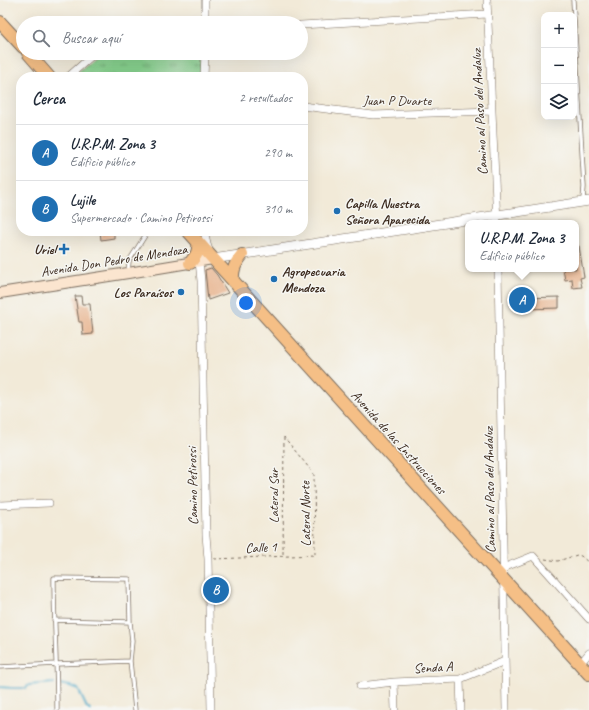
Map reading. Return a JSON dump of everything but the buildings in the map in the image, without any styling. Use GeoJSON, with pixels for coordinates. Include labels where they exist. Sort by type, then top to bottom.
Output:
{"type":"FeatureCollection","features":[{"type":"Feature","properties":{"kind":"main road"},"geometry":{"type":"LineString","coordinates":[[0,22],[16,40]]}},
{"type":"Feature","properties":{"kind":"main road"},"geometry":{"type":"LineString","coordinates":[[34,60],[45,72]]}},
{"type":"Feature","properties":{"kind":"main road","name":"Avenida de las Instrucciones"},"geometry":{"type":"LineString","coordinates":[[192,236],[504,574],[589,674]]}},
{"type":"Feature","properties":{"kind":"main road"},"geometry":{"type":"LineString","coordinates":[[195,262],[198,243]]}},
{"type":"Feature","properties":{"kind":"main road"},"geometry":{"type":"LineString","coordinates":[[233,281],[232,272],[234,266],[242,255]]}},
{"type":"Feature","properties":{"kind":"main road","name":"Avenida Don Pedro de Mendoza"},"geometry":{"type":"LineString","coordinates":[[0,292],[213,259]]}},
{"type":"Feature","properties":{"kind":"street"},"geometry":{"type":"LineString","coordinates":[[205,0],[205,16]]}},
{"type":"Feature","properties":{"kind":"street","name":"Camino al Paso del Andaluz"},"geometry":{"type":"LineString","coordinates":[[487,0],[497,219]]}},
{"type":"Feature","properties":{"kind":"street"},"geometry":{"type":"LineString","coordinates":[[308,25],[487,14]]}},
{"type":"Feature","properties":{"kind":"street"},"geometry":{"type":"LineString","coordinates":[[74,72],[87,60]]}},
{"type":"Feature","properties":{"kind":"street"},"geometry":{"type":"LineString","coordinates":[[204,72],[205,60]]}},
{"type":"Feature","properties":{"kind":"street","name":"Juan P Duarte"},"geometry":{"type":"LineString","coordinates":[[308,107],[380,115],[492,111]]}},
{"type":"Feature","properties":{"kind":"street","name":"Avenida Don Pedro de Mendoza"},"geometry":{"type":"LineString","coordinates":[[497,219],[586,201]]}},
{"type":"Feature","properties":{"kind":"street","name":"Avenida Don Pedro de Mendoza"},"geometry":{"type":"LineString","coordinates":[[213,259],[465,224]]}},
{"type":"Feature","properties":{"kind":"street"},"geometry":{"type":"LineString","coordinates":[[205,236],[213,259]]}},
{"type":"Feature","properties":{"kind":"street","name":"Camino Petirossi"},"geometry":{"type":"LineString","coordinates":[[195,262],[201,269],[211,710]]}},
{"type":"Feature","properties":{"kind":"street","name":"Camino al Paso del Andaluz"},"geometry":{"type":"LineString","coordinates":[[498,272],[506,710]]}},
{"type":"Feature","properties":{"kind":"street"},"geometry":{"type":"LineString","coordinates":[[0,504],[49,503]]}},
{"type":"Feature","properties":{"kind":"street"},"geometry":{"type":"LineString","coordinates":[[504,574],[533,556],[589,619]]}},
{"type":"Feature","properties":{"kind":"street"},"geometry":{"type":"LineString","coordinates":[[580,664],[589,653]]}},
{"type":"Feature","properties":{"kind":"street","name":"Senda A"},"geometry":{"type":"LineString","coordinates":[[360,686],[394,682],[460,679],[505,661]]}},
{"type":"Feature","properties":{"kind":"street"},"geometry":{"type":"LineString","coordinates":[[460,679],[460,710]]}},
{"type":"Feature","properties":{"kind":"street"},"geometry":{"type":"LineString","coordinates":[[394,682],[395,710]]}},
{"type":"Feature","properties":{"kind":"lane"},"geometry":{"type":"LineString","coordinates":[[573,0],[586,201]]}},
{"type":"Feature","properties":{"kind":"lane"},"geometry":{"type":"LineString","coordinates":[[128,273],[129,261],[145,236]]}},
{"type":"Feature","properties":{"kind":"lane"},"geometry":{"type":"LineString","coordinates":[[57,710],[54,578],[129,579],[132,641],[130,661],[135,710]]}},
{"type":"Feature","properties":{"kind":"lane"},"geometry":{"type":"LineString","coordinates":[[54,620],[130,622]]}},
{"type":"Feature","properties":{"kind":"lane"},"geometry":{"type":"LineString","coordinates":[[0,667],[130,661]]}},
{"type":"Feature","properties":{"kind":"path","name":"Lateral Norte"},"geometry":{"type":"LineString","coordinates":[[284,437],[314,474],[315,555]]}},
{"type":"Feature","properties":{"kind":"path","name":"Lateral Sur"},"geometry":{"type":"LineString","coordinates":[[283,555],[284,437]]}},
{"type":"Feature","properties":{"kind":"path","name":"Calle 1"},"geometry":{"type":"LineString","coordinates":[[208,559],[315,555]]}},
{"type":"Feature","properties":{"kind":"path"},"geometry":{"type":"LineString","coordinates":[[533,556],[558,561],[577,555],[581,556],[589,563]]}},
{"type":"Feature","properties":{"kind":"green space"},"geometry":{"type":"Polygon","coordinates":[[[91,60],[202,60],[201,72],[78,72],[91,60]]]}},
{"type":"Feature","properties":{"kind":"waterway"},"geometry":{"type":"LineString","coordinates":[[0,687],[26,688],[29,685],[54,683]]}},
{"type":"Feature","properties":{"kind":"waterway"},"geometry":{"type":"LineString","coordinates":[[59,684],[78,689],[87,708],[90,710]]}},
{"type":"Feature","properties":{"kind":"place","name":"Capilla Nuestra Señora Aparecida"},"geometry":{"type":"Point","coordinates":[337,211]}},
{"type":"Feature","properties":{"kind":"place","name":"Uriel"},"geometry":{"type":"Point","coordinates":[64,249]}},
{"type":"Feature","properties":{"kind":"place","name":"Agropecuaria Mendoza"},"geometry":{"type":"Point","coordinates":[274,279]}},
{"type":"Feature","properties":{"kind":"place","name":"Los Paraísos"},"geometry":{"type":"Point","coordinates":[181,292]}},
{"type":"Feature","properties":{"kind":"place","name":"U.R.P.M. Zona 3"},"geometry":{"type":"Point","coordinates":[522,300]}},
{"type":"Feature","properties":{"kind":"place","name":"Lujile"},"geometry":{"type":"Point","coordinates":[216,590]}}]}
